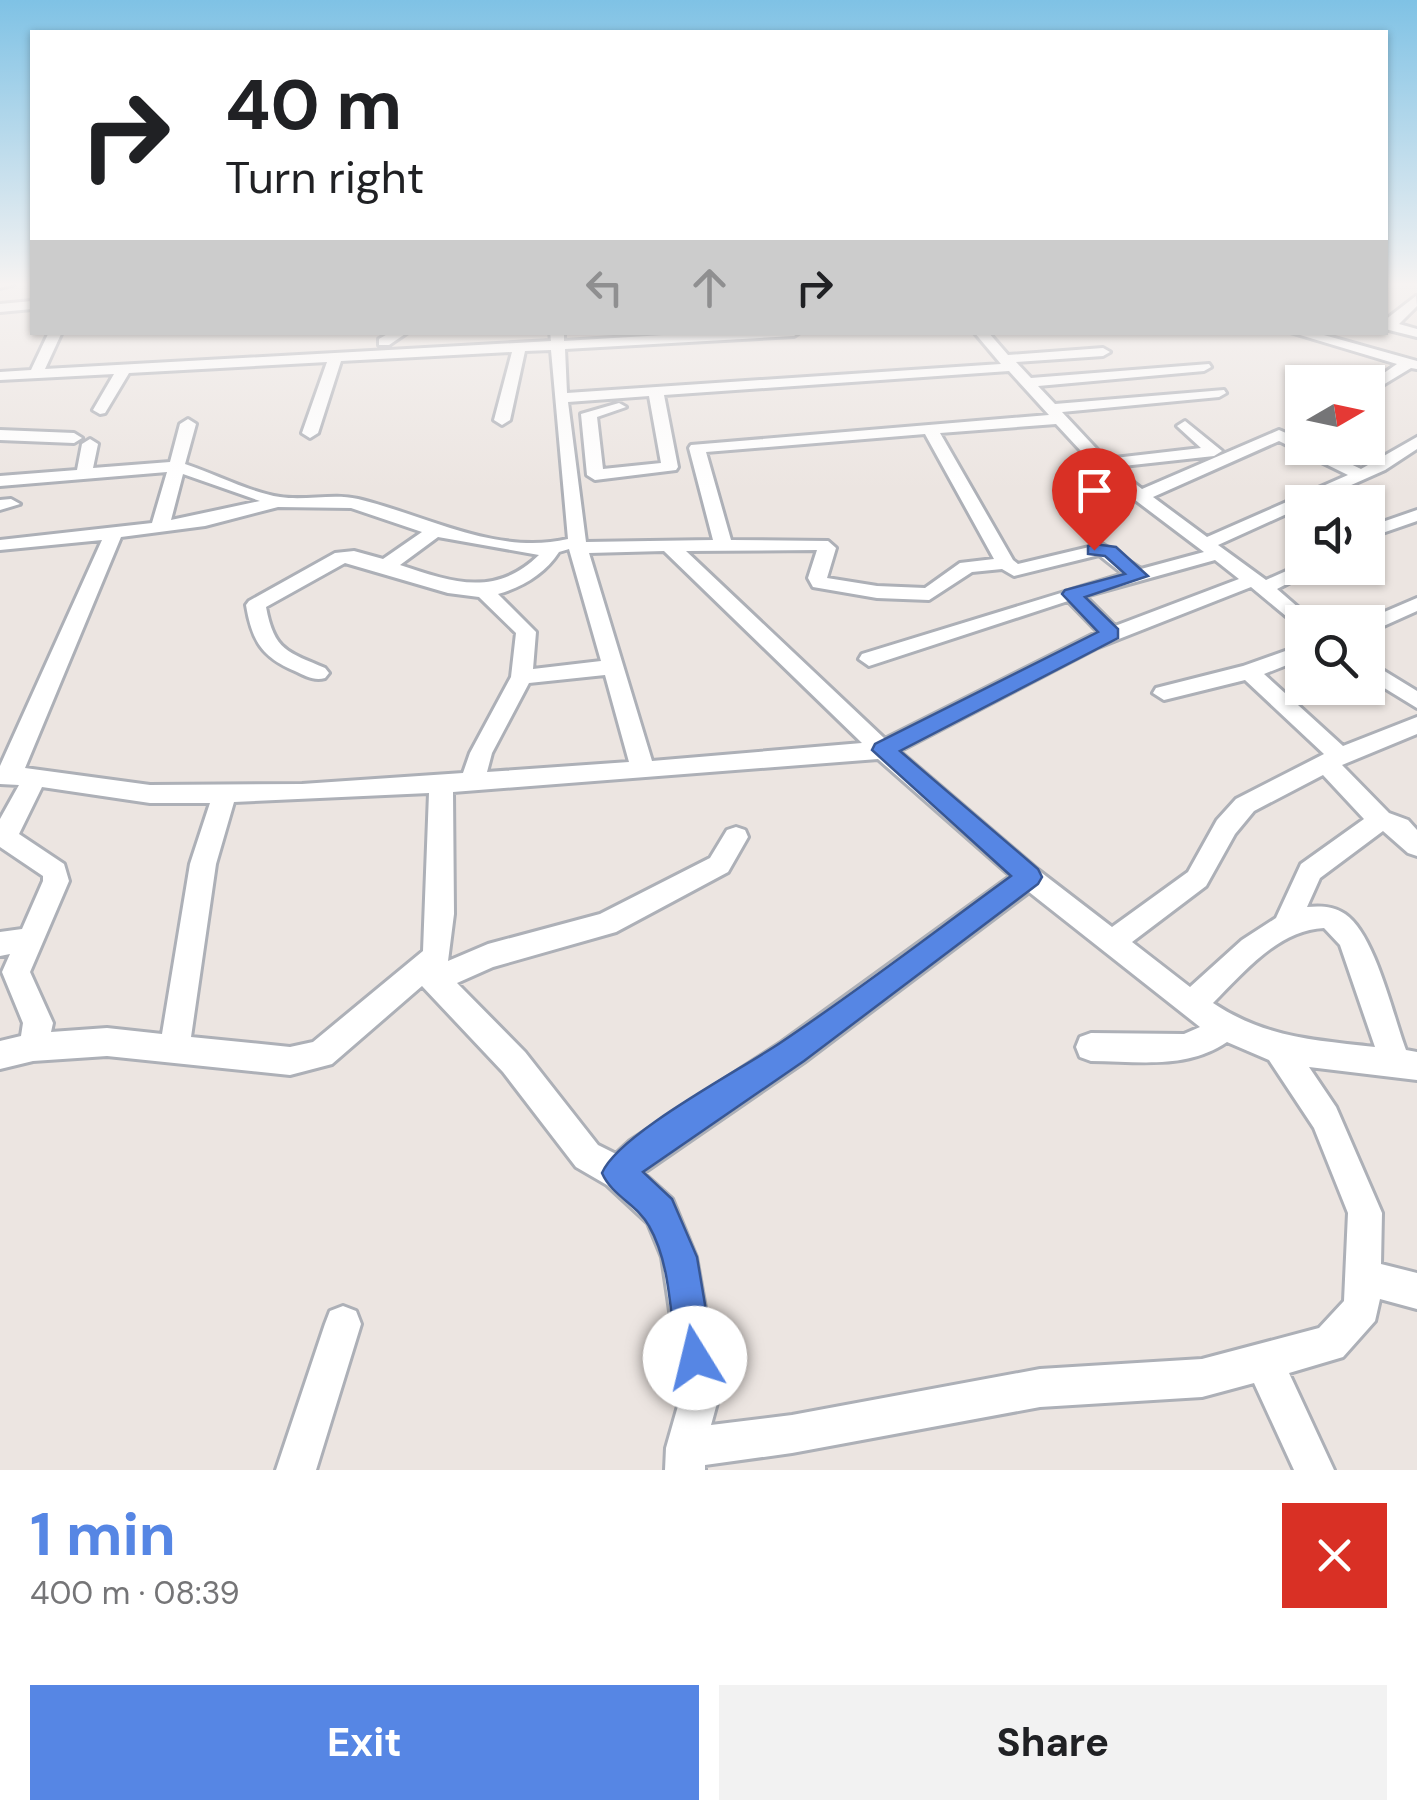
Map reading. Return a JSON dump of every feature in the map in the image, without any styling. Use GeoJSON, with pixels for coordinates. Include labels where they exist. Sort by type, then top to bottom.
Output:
{"type":"FeatureCollection","features":[{"type":"Feature","properties":{"kind":"street"},"geometry":{"type":"LineString","coordinates":[[0,392],[28,376],[43,353]]}},
{"type":"Feature","properties":{"kind":"street"},"geometry":{"type":"LineString","coordinates":[[0,376],[453,353]]}},
{"type":"Feature","properties":{"kind":"street"},"geometry":{"type":"LineString","coordinates":[[502,420],[518,353]]}},
{"type":"Feature","properties":{"kind":"street"},"geometry":{"type":"LineString","coordinates":[[558,353],[577,545],[643,770]]}},
{"type":"Feature","properties":{"kind":"street"},"geometry":{"type":"LineString","coordinates":[[999,353],[1102,464],[1139,497],[1214,548],[1285,605]]}},
{"type":"Feature","properties":{"kind":"street"},"geometry":{"type":"LineString","coordinates":[[658,398],[670,467],[596,475],[592,411],[658,398],[1098,353]]}},
{"type":"Feature","properties":{"kind":"street"},"geometry":{"type":"LineString","coordinates":[[1371,353],[1413,364]]}},
{"type":"Feature","properties":{"kind":"street"},"geometry":{"type":"LineString","coordinates":[[310,433],[335,359]]}},
{"type":"Feature","properties":{"kind":"street"},"geometry":{"type":"LineString","coordinates":[[1385,380],[1413,364]]}},
{"type":"Feature","properties":{"kind":"street"},"geometry":{"type":"LineString","coordinates":[[1028,384],[1204,367]]}},
{"type":"Feature","properties":{"kind":"street"},"geometry":{"type":"LineString","coordinates":[[100,410],[123,371]]}},
{"type":"Feature","properties":{"kind":"street"},"geometry":{"type":"LineString","coordinates":[[724,546],[697,448],[931,430],[1219,392]]}},
{"type":"Feature","properties":{"kind":"street"},"geometry":{"type":"LineString","coordinates":[[560,398],[658,398]]}},
{"type":"Feature","properties":{"kind":"street"},"geometry":{"type":"LineString","coordinates":[[160,526],[188,424]]}},
{"type":"Feature","properties":{"kind":"street"},"geometry":{"type":"LineString","coordinates":[[1102,464],[1214,451],[1186,426]]}},
{"type":"Feature","properties":{"kind":"street"},"geometry":{"type":"LineString","coordinates":[[931,430],[1006,563],[1020,571],[1102,549],[1138,576]]}},
{"type":"Feature","properties":{"kind":"street"},"geometry":{"type":"LineString","coordinates":[[1139,497],[1279,434],[1285,437]]}},
{"type":"Feature","properties":{"kind":"street"},"geometry":{"type":"LineString","coordinates":[[0,435],[82,441],[84,474]]}},
{"type":"Feature","properties":{"kind":"street"},"geometry":{"type":"LineString","coordinates":[[869,659],[1138,576],[1214,548],[1413,450]]}},
{"type":"Feature","properties":{"kind":"street"},"geometry":{"type":"LineString","coordinates":[[1341,465],[1361,475]]}},
{"type":"Feature","properties":{"kind":"street"},"geometry":{"type":"LineString","coordinates":[[0,481],[176,466],[278,502]]}},
{"type":"Feature","properties":{"kind":"street"},"geometry":{"type":"LineString","coordinates":[[0,545],[205,520],[278,502],[353,503],[435,532],[522,548],[822,545],[827,548],[819,572],[820,583],[877,592],[929,594],[966,568],[1006,563]]}},
{"type":"Feature","properties":{"kind":"street"},"geometry":{"type":"LineString","coordinates":[[1385,527],[1415,517]]}},
{"type":"Feature","properties":{"kind":"street"},"geometry":{"type":"LineString","coordinates":[[386,566],[435,532]]}},
{"type":"Feature","properties":{"kind":"street"},"geometry":{"type":"LineString","coordinates":[[32,1047],[38,1023],[16,972],[56,881],[55,871],[6,838],[15,776],[114,533]]}},
{"type":"Feature","properties":{"kind":"street"},"geometry":{"type":"LineString","coordinates":[[669,545],[883,750],[1029,877],[1191,1005],[1224,1027],[1280,1050],[1406,1064],[1352,940],[1340,924],[1324,916],[1288,920]]}},
{"type":"Feature","properties":{"kind":"street"},"geometry":{"type":"LineString","coordinates":[[318,673],[270,652],[263,644],[256,604],[341,558],[354,557],[467,592],[486,593],[526,574],[551,549]]}},
{"type":"Feature","properties":{"kind":"street"},"geometry":{"type":"LineString","coordinates":[[15,776],[150,794],[302,794],[883,750],[1111,634],[1285,576]]}},
{"type":"Feature","properties":{"kind":"street"},"geometry":{"type":"LineString","coordinates":[[472,782],[480,753],[522,676],[526,632],[486,593]]}},
{"type":"Feature","properties":{"kind":"street"},"geometry":{"type":"LineString","coordinates":[[1072,594],[1111,634]]}},
{"type":"Feature","properties":{"kind":"street"},"geometry":{"type":"LineString","coordinates":[[1385,619],[1417,604]]}},
{"type":"Feature","properties":{"kind":"street"},"geometry":{"type":"LineString","coordinates":[[1164,693],[1249,672],[1285,658]]}},
{"type":"Feature","properties":{"kind":"street"},"geometry":{"type":"LineString","coordinates":[[522,676],[613,667]]}},
{"type":"Feature","properties":{"kind":"street"},"geometry":{"type":"LineString","coordinates":[[1249,672],[1333,759],[1380,820],[1398,828],[1417,846]]}},
{"type":"Feature","properties":{"kind":"street"},"geometry":{"type":"LineString","coordinates":[[1385,680],[1417,702]]}},
{"type":"Feature","properties":{"kind":"street"},"geometry":{"type":"LineString","coordinates":[[1112,941],[1197,880],[1226,827],[1246,805],[1333,759],[1417,725]]}},
{"type":"Feature","properties":{"kind":"street"},"geometry":{"type":"LineString","coordinates":[[429,974],[442,922],[438,847],[442,784]]}},
{"type":"Feature","properties":{"kind":"street"},"geometry":{"type":"LineString","coordinates":[[174,1048],[203,864],[226,794]]}},
{"type":"Feature","properties":{"kind":"street"},"geometry":{"type":"LineString","coordinates":[[1191,1005],[1288,920],[1310,871],[1380,820]]}},
{"type":"Feature","properties":{"kind":"street"},"geometry":{"type":"LineString","coordinates":[[0,1056],[32,1047],[107,1042],[290,1061],[321,1054],[429,974],[606,924],[718,865],[736,837]]}},
{"type":"Feature","properties":{"kind":"street"},"geometry":{"type":"LineString","coordinates":[[619,1173],[641,1152],[793,1052],[1029,877]]}},
{"type":"Feature","properties":{"kind":"street"},"geometry":{"type":"LineString","coordinates":[[0,944],[29,939]]}},
{"type":"Feature","properties":{"kind":"street"},"geometry":{"type":"LineString","coordinates":[[429,974],[514,1062],[587,1156],[619,1173],[660,1211],[679,1257],[701,1392],[686,1459],[792,1434],[1040,1388],[1202,1378],[1330,1344],[1362,1308],[1365,1213],[1324,1118],[1280,1050]]}},
{"type":"Feature","properties":{"kind":"street"},"geometry":{"type":"LineString","coordinates":[[1091,1047],[1184,1048],[1198,1045],[1224,1027]]}},
{"type":"Feature","properties":{"kind":"street"},"geometry":{"type":"LineString","coordinates":[[1363,1277],[1417,1291]]}},
{"type":"Feature","properties":{"kind":"street"},"geometry":{"type":"LineString","coordinates":[[296,1470],[342,1324]]}},
{"type":"Feature","properties":{"kind":"street"},"geometry":{"type":"LineString","coordinates":[[1264,1362],[1314,1470]]}},
{"type":"Feature","properties":{"kind":"route"},"geometry":{"type":"LineString","coordinates":[[695,1358],[679,1257],[660,1211],[619,1173],[641,1152],[793,1052],[1029,877],[883,750],[1111,634],[1072,594],[1138,576],[1110,550],[1094,550]]}}]}
